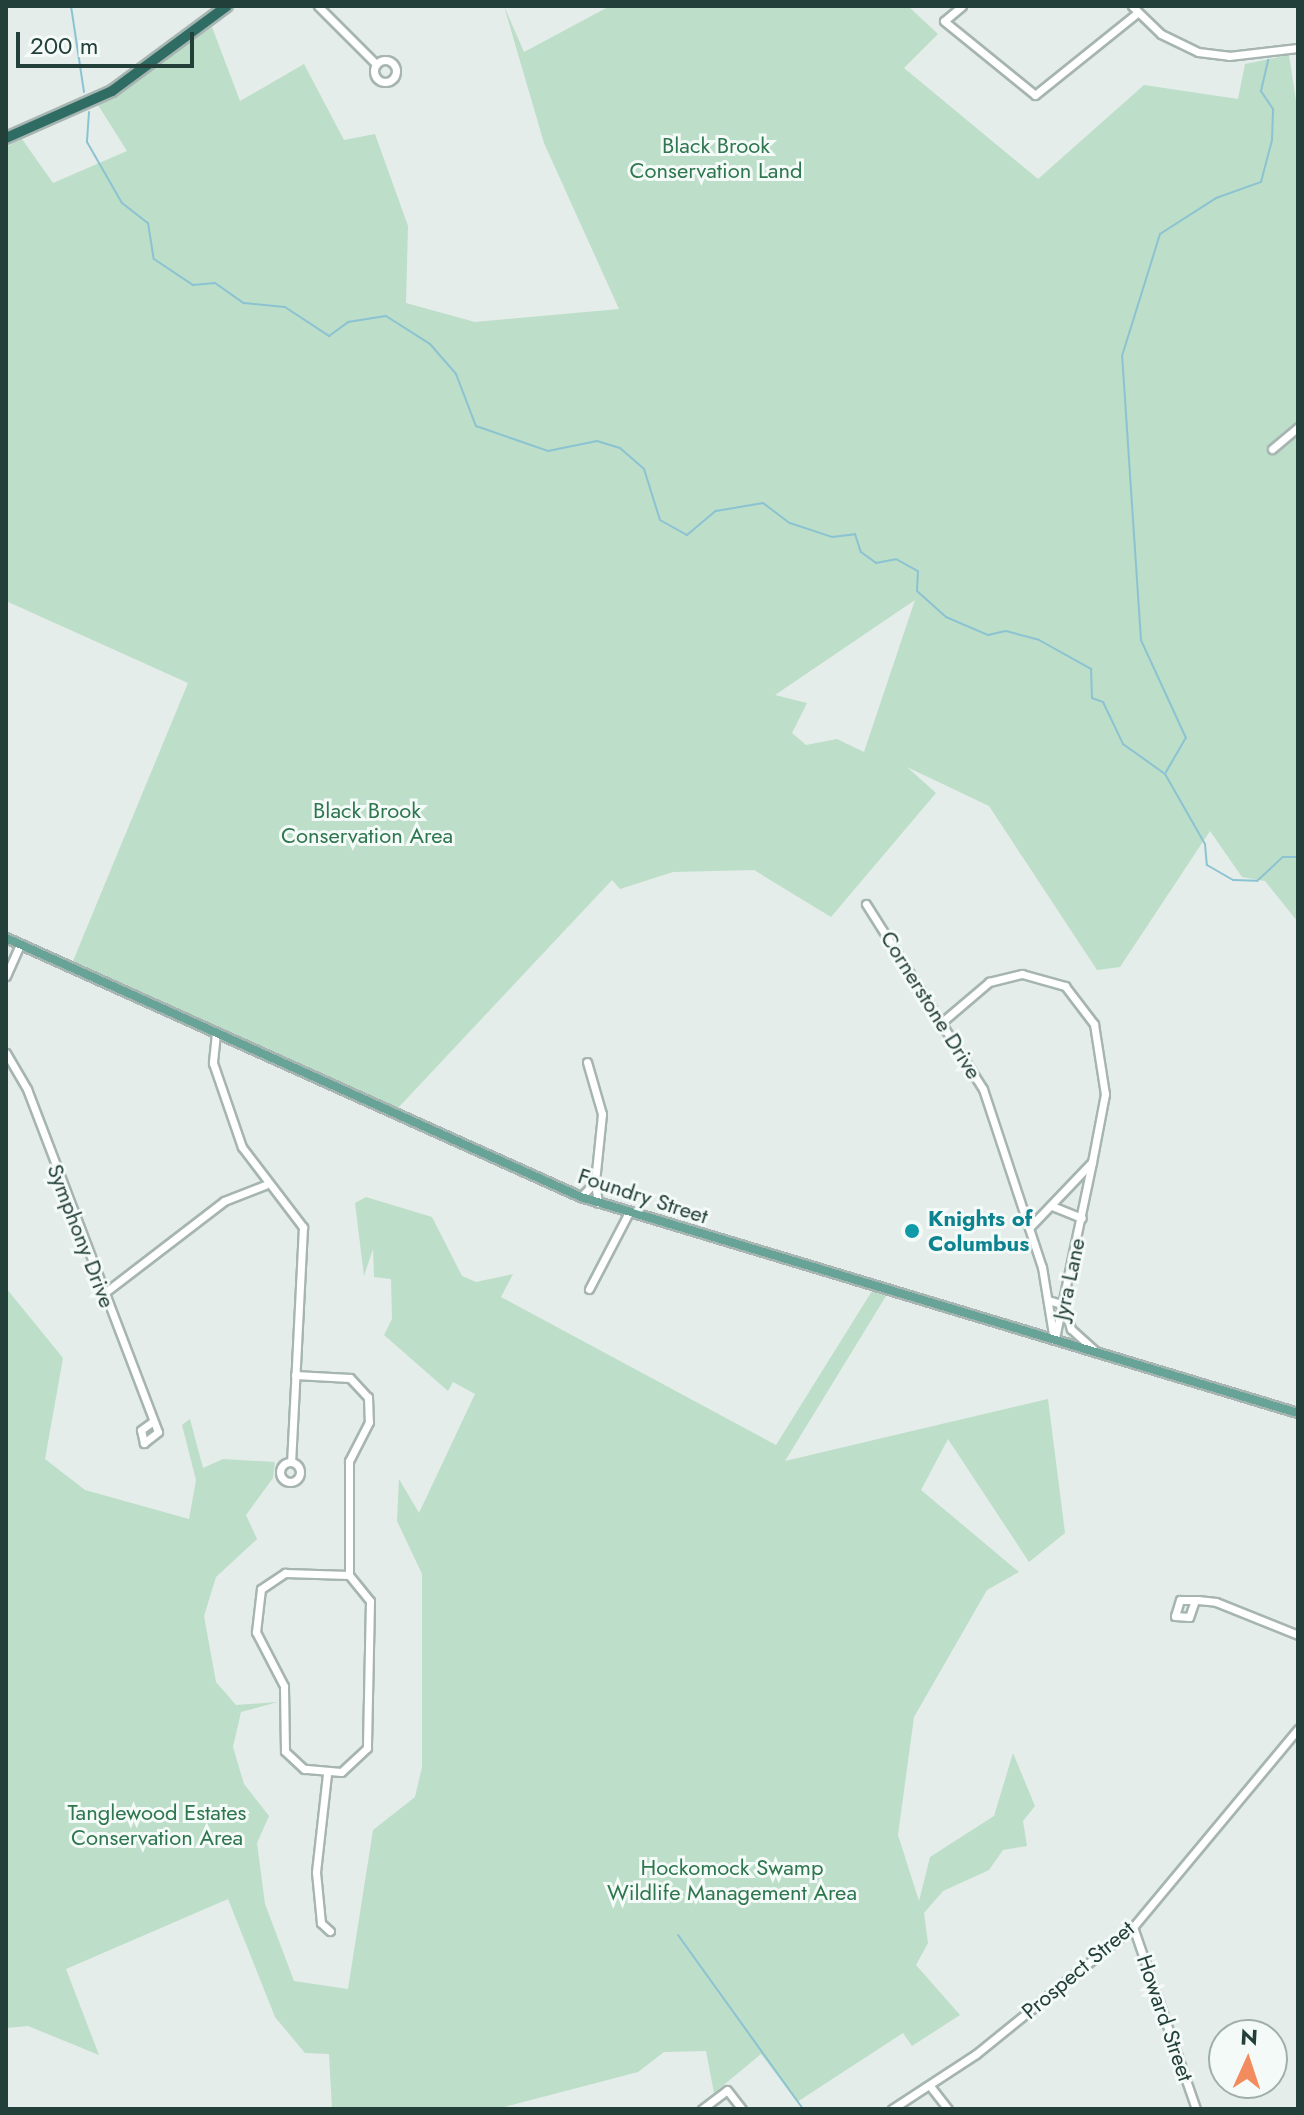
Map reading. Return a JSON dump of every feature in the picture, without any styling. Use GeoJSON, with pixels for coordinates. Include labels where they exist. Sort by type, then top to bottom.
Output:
{"type":"FeatureCollection","features":[{"type":"Feature","properties":{"kind":"highway"},"geometry":{"type":"LineString","coordinates":[[6,138],[112,91],[227,6]]}},
{"type":"Feature","properties":{"kind":"main road","name":"Foundry Street"},"geometry":{"type":"LineString","coordinates":[[6,938],[581,1197],[1298,1413]]}},
{"type":"Feature","properties":{"kind":"street"},"geometry":{"type":"LineString","coordinates":[[318,6],[375,63]]}},
{"type":"Feature","properties":{"kind":"street"},"geometry":{"type":"LineString","coordinates":[[962,6],[944,21],[1035,95],[1135,9],[1166,37],[1203,53],[1298,48]]}},
{"type":"Feature","properties":{"kind":"street"},"geometry":{"type":"LineString","coordinates":[[1272,449],[1298,427]]}},
{"type":"Feature","properties":{"kind":"street","name":"Cornerstone Drive"},"geometry":{"type":"LineString","coordinates":[[866,904],[983,1089],[1029,1228],[1048,1300],[1054,1340]]}},
{"type":"Feature","properties":{"kind":"street"},"geometry":{"type":"LineString","coordinates":[[6,976],[20,944]]}},
{"type":"Feature","properties":{"kind":"street","name":"Jyra Lane"},"geometry":{"type":"LineString","coordinates":[[942,1022],[1002,977],[1043,977],[1072,992],[1094,1024],[1103,1068],[1092,1162],[1064,1305],[1054,1340]]}},
{"type":"Feature","properties":{"kind":"street"},"geometry":{"type":"LineString","coordinates":[[216,1033],[213,1063],[242,1147],[265,1185],[303,1227],[291,1462]]}},
{"type":"Feature","properties":{"kind":"street","name":"Symphony Drive"},"geometry":{"type":"LineString","coordinates":[[6,1053],[27,1089],[152,1422]]}},
{"type":"Feature","properties":{"kind":"street"},"geometry":{"type":"LineString","coordinates":[[587,1062],[602,1114],[595,1182],[598,1203]]}},
{"type":"Feature","properties":{"kind":"street","name":"Jyra Lane"},"geometry":{"type":"LineString","coordinates":[[1029,1228],[1092,1162]]}},
{"type":"Feature","properties":{"kind":"street"},"geometry":{"type":"LineString","coordinates":[[581,1197],[595,1182]]}},
{"type":"Feature","properties":{"kind":"street"},"geometry":{"type":"LineString","coordinates":[[103,1294],[224,1201],[265,1185]]}},
{"type":"Feature","properties":{"kind":"street","name":"Jyra Lane"},"geometry":{"type":"LineString","coordinates":[[1052,1206],[1082,1218]]}},
{"type":"Feature","properties":{"kind":"street"},"geometry":{"type":"LineString","coordinates":[[589,1289],[629,1212]]}},
{"type":"Feature","properties":{"kind":"street"},"geometry":{"type":"LineString","coordinates":[[1048,1300],[1064,1305],[1074,1333],[1099,1353]]}},
{"type":"Feature","properties":{"kind":"street"},"geometry":{"type":"LineString","coordinates":[[295,1375],[350,1378],[368,1397],[369,1422],[349,1461],[349,1575],[370,1601],[367,1748],[355,1766],[327,1774],[304,1769],[285,1751],[284,1686],[256,1632],[258,1600],[285,1573],[349,1575]]}},
{"type":"Feature","properties":{"kind":"street"},"geometry":{"type":"LineString","coordinates":[[1195,1600],[1228,1605],[1298,1635]]}},
{"type":"Feature","properties":{"kind":"street","name":"Prospect Street"},"geometry":{"type":"LineString","coordinates":[[892,2109],[930,2086],[1133,1927],[1298,1729]]}},
{"type":"Feature","properties":{"kind":"street"},"geometry":{"type":"LineString","coordinates":[[327,1774],[316,1872],[321,1923],[330,1931]]}},
{"type":"Feature","properties":{"kind":"street","name":"Howard Street"},"geometry":{"type":"LineString","coordinates":[[1133,1927],[1196,2109]]}},
{"type":"Feature","properties":{"kind":"street"},"geometry":{"type":"LineString","coordinates":[[930,2086],[948,2109]]}},
{"type":"Feature","properties":{"kind":"street"},"geometry":{"type":"LineString","coordinates":[[702,2109],[727,2090],[742,2109]]}},
{"type":"Feature","properties":{"kind":"green space"},"geometry":{"type":"Polygon","coordinates":[[[504,6],[524,52],[610,6],[908,6],[938,34],[904,68],[1038,179],[1144,85],[1238,99],[1245,64],[1289,55],[1298,114],[1298,922],[1265,881],[1242,877],[1210,831],[1120,967],[1097,970],[989,806],[907,767],[936,793],[831,917],[754,870],[673,872],[620,889],[612,880],[397,1109],[73,961],[188,683],[6,601],[6,147],[22,139],[53,183],[127,151],[98,105],[212,27],[240,101],[304,64],[344,140],[375,134],[408,226],[406,303],[475,322],[619,309],[544,143],[504,6]],[[915,600],[775,695],[807,703],[792,733],[806,745],[837,739],[864,752],[915,600]]]}},
{"type":"Feature","properties":{"kind":"green space"},"geometry":{"type":"Polygon","coordinates":[[[366,1197],[432,1217],[462,1276],[476,1282],[513,1274],[501,1297],[776,1445],[872,1291],[886,1296],[785,1461],[1048,1399],[1065,1533],[1029,1562],[948,1439],[921,1490],[1019,1572],[987,1590],[914,1717],[898,1835],[919,1901],[930,1857],[994,1816],[1013,1753],[1035,1806],[1023,1821],[1027,1846],[1003,1850],[989,1870],[943,1891],[924,1913],[928,1943],[916,1965],[960,2015],[912,2046],[903,2033],[797,2102],[761,2054],[714,2093],[706,2051],[664,2052],[638,2072],[497,2109],[332,2109],[329,2054],[305,2053],[275,2017],[228,1899],[66,1969],[99,2055],[28,2026],[6,2028],[6,1288],[63,1358],[45,1459],[85,1490],[189,1519],[196,1480],[182,1425],[190,1419],[203,1468],[223,1459],[275,1462],[273,1478],[246,1515],[257,1539],[216,1577],[204,1616],[216,1682],[236,1705],[278,1702],[241,1712],[233,1747],[244,1784],[269,1816],[257,1843],[265,1904],[294,1981],[348,1989],[373,1830],[415,1797],[422,1767],[422,1574],[397,1521],[399,1479],[419,1513],[475,1394],[453,1382],[448,1391],[384,1335],[392,1319],[391,1279],[374,1277],[373,1249],[364,1276],[355,1203],[366,1197]]]}},
{"type":"Feature","properties":{"kind":"waterway"},"geometry":{"type":"LineString","coordinates":[[71,6],[84,92]]}},
{"type":"Feature","properties":{"kind":"waterway"},"geometry":{"type":"LineString","coordinates":[[1166,772],[1186,738],[1141,640],[1122,356],[1160,234],[1216,198],[1261,182],[1272,140],[1273,109],[1261,91],[1268,60]]}},
{"type":"Feature","properties":{"kind":"waterway"},"geometry":{"type":"LineString","coordinates":[[89,112],[87,142],[122,203],[148,223],[154,259],[193,285],[215,283],[244,303],[285,307],[329,336],[348,322],[386,316],[430,344],[456,374],[476,426],[548,451],[597,441],[620,448],[644,469],[660,520],[687,535],[716,511],[763,503],[790,523],[832,537],[855,534],[861,552],[876,563],[896,559],[918,571],[917,591],[946,617],[988,635],[1006,631],[1039,640],[1091,669],[1092,698],[1103,702],[1123,744],[1165,774],[1205,844],[1207,865],[1233,880],[1257,881],[1283,857],[1298,857]]}},
{"type":"Feature","properties":{"kind":"waterway"},"geometry":{"type":"LineString","coordinates":[[678,1935],[803,2109]]}},
{"type":"Feature","properties":{"kind":"place","name":"Knights of Columbus"},"geometry":{"type":"Point","coordinates":[912,1231]}},
{"type":"Feature","properties":{"kind":"park label","name":"Black Brook Conservation Land"},"geometry":{"type":"Point","coordinates":[716,158]}},
{"type":"Feature","properties":{"kind":"park label","name":"Black Brook Conservation Area"},"geometry":{"type":"Point","coordinates":[367,822]}},
{"type":"Feature","properties":{"kind":"park label","name":"Tanglewood Estates Conservation Area"},"geometry":{"type":"Point","coordinates":[157,1824]}},
{"type":"Feature","properties":{"kind":"park label","name":"Hockomock Swamp Wildlife Management Area"},"geometry":{"type":"Point","coordinates":[732,1880]}}]}
